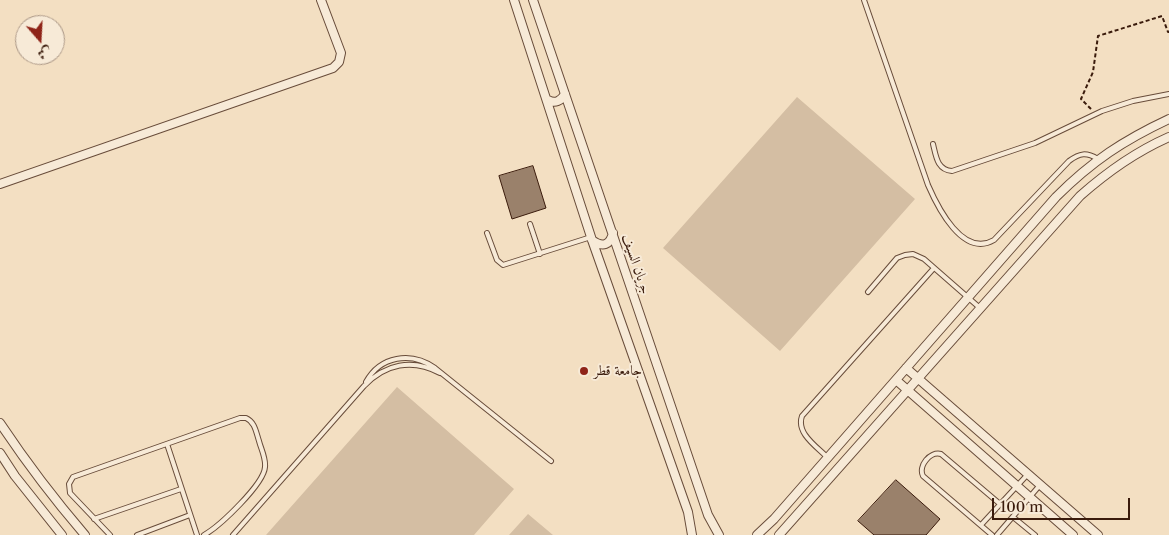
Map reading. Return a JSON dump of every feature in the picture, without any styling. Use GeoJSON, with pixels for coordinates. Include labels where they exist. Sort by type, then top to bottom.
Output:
{"type":"FeatureCollection","features":[{"type":"Feature","properties":{"kind":"street"},"geometry":{"type":"LineString","coordinates":[[0,184],[333,68],[339,62],[341,53],[321,0]]}},
{"type":"Feature","properties":{"kind":"street"},"geometry":{"type":"LineString","coordinates":[[514,0],[592,238],[688,512],[692,535]]}},
{"type":"Feature","properties":{"kind":"street","name":"جريان السيف"},"geometry":{"type":"LineString","coordinates":[[533,0],[708,515],[719,535]]}},
{"type":"Feature","properties":{"kind":"street"},"geometry":{"type":"LineString","coordinates":[[548,100],[556,102],[561,100],[565,94]]}},
{"type":"Feature","properties":{"kind":"street"},"geometry":{"type":"LineString","coordinates":[[757,535],[774,519],[828,458],[1056,196],[1107,152],[1169,119]]}},
{"type":"Feature","properties":{"kind":"street"},"geometry":{"type":"LineString","coordinates":[[779,535],[1080,196],[1117,165],[1169,137]]}},
{"type":"Feature","properties":{"kind":"street"},"geometry":{"type":"LineString","coordinates":[[1107,152],[1117,165]]}},
{"type":"Feature","properties":{"kind":"street"},"geometry":{"type":"LineString","coordinates":[[592,238],[603,245],[609,243],[613,233]]}},
{"type":"Feature","properties":{"kind":"street"},"geometry":{"type":"LineString","coordinates":[[906,368],[1098,535]]}},
{"type":"Feature","properties":{"kind":"street"},"geometry":{"type":"LineString","coordinates":[[896,380],[1073,535]]}},
{"type":"Feature","properties":{"kind":"street"},"geometry":{"type":"LineString","coordinates":[[0,423],[29,466],[85,535]]}},
{"type":"Feature","properties":{"kind":"street"},"geometry":{"type":"LineString","coordinates":[[0,453],[15,476],[62,535]]}},
{"type":"Feature","properties":{"kind":"street"},"geometry":{"type":"LineString","coordinates":[[828,458],[840,468]]}},
{"type":"Feature","properties":{"kind":"lane"},"geometry":{"type":"LineString","coordinates":[[864,0],[928,185],[949,224],[968,240],[976,244],[984,244],[1000,236],[1069,161],[1077,155],[1081,153],[1088,154],[1098,159]]}},
{"type":"Feature","properties":{"kind":"lane"},"geometry":{"type":"LineString","coordinates":[[933,144],[939,164],[943,169],[952,170],[1035,143],[1096,114],[1134,101],[1169,94]]}},
{"type":"Feature","properties":{"kind":"lane"},"geometry":{"type":"LineString","coordinates":[[530,224],[540,254]]}},
{"type":"Feature","properties":{"kind":"lane"},"geometry":{"type":"LineString","coordinates":[[487,233],[497,260],[500,264],[506,265],[592,238]]}},
{"type":"Feature","properties":{"kind":"lane"},"geometry":{"type":"LineString","coordinates":[[868,292],[898,258],[905,255],[917,255],[980,308]]}},
{"type":"Feature","properties":{"kind":"lane"},"geometry":{"type":"LineString","coordinates":[[828,458],[803,432],[800,424],[802,416],[934,268]]}},
{"type":"Feature","properties":{"kind":"lane"},"geometry":{"type":"LineString","coordinates":[[364,386],[371,374],[382,364],[402,357],[422,360],[551,461]]}},
{"type":"Feature","properties":{"kind":"lane"},"geometry":{"type":"LineString","coordinates":[[234,535],[364,386],[376,375],[391,367],[416,364],[440,373]]}},
{"type":"Feature","properties":{"kind":"lane"},"geometry":{"type":"LineString","coordinates":[[110,535],[70,493],[69,484],[74,477],[240,418],[249,419],[253,424],[265,461],[264,471],[260,480],[228,516],[204,535]]}},
{"type":"Feature","properties":{"kind":"lane"},"geometry":{"type":"LineString","coordinates":[[167,444],[197,535]]}},
{"type":"Feature","properties":{"kind":"lane"},"geometry":{"type":"LineString","coordinates":[[992,535],[922,474],[922,467],[931,455],[941,454],[1000,504]]}},
{"type":"Feature","properties":{"kind":"lane"},"geometry":{"type":"LineString","coordinates":[[981,525],[1028,474]]}},
{"type":"Feature","properties":{"kind":"lane"},"geometry":{"type":"LineString","coordinates":[[997,535],[1040,485]]}},
{"type":"Feature","properties":{"kind":"lane"},"geometry":{"type":"LineString","coordinates":[[94,519],[182,489]]}},
{"type":"Feature","properties":{"kind":"lane"},"geometry":{"type":"LineString","coordinates":[[137,535],[190,515]]}},
{"type":"Feature","properties":{"kind":"lane"},"geometry":{"type":"LineString","coordinates":[[1013,517],[1035,535]]}},
{"type":"Feature","properties":{"kind":"path"},"geometry":{"type":"LineString","coordinates":[[1096,114],[1081,99],[1093,72],[1098,36],[1162,16],[1169,32]]}},
{"type":"Feature","properties":{"kind":"shaded area"},"geometry":{"type":"Polygon","coordinates":[[[797,97],[915,199],[780,351],[663,248],[797,97]]]}},
{"type":"Feature","properties":{"kind":"shaded area"},"geometry":{"type":"Polygon","coordinates":[[[397,387],[514,489],[474,535],[266,535],[397,387]]]}},
{"type":"Feature","properties":{"kind":"shaded area"},"geometry":{"type":"Polygon","coordinates":[[[528,514],[553,535],[509,535],[528,514]]]}},
{"type":"Feature","properties":{"kind":"building"},"geometry":{"type":"Polygon","coordinates":[[[533,166],[546,208],[512,219],[499,176],[533,166]]]}},
{"type":"Feature","properties":{"kind":"building"},"geometry":{"type":"Polygon","coordinates":[[[896,480],[940,519],[926,535],[874,535],[858,521],[896,480]]]}},
{"type":"Feature","properties":{"kind":"place","name":"جامعة قطر"},"geometry":{"type":"Point","coordinates":[584,371]}}]}
